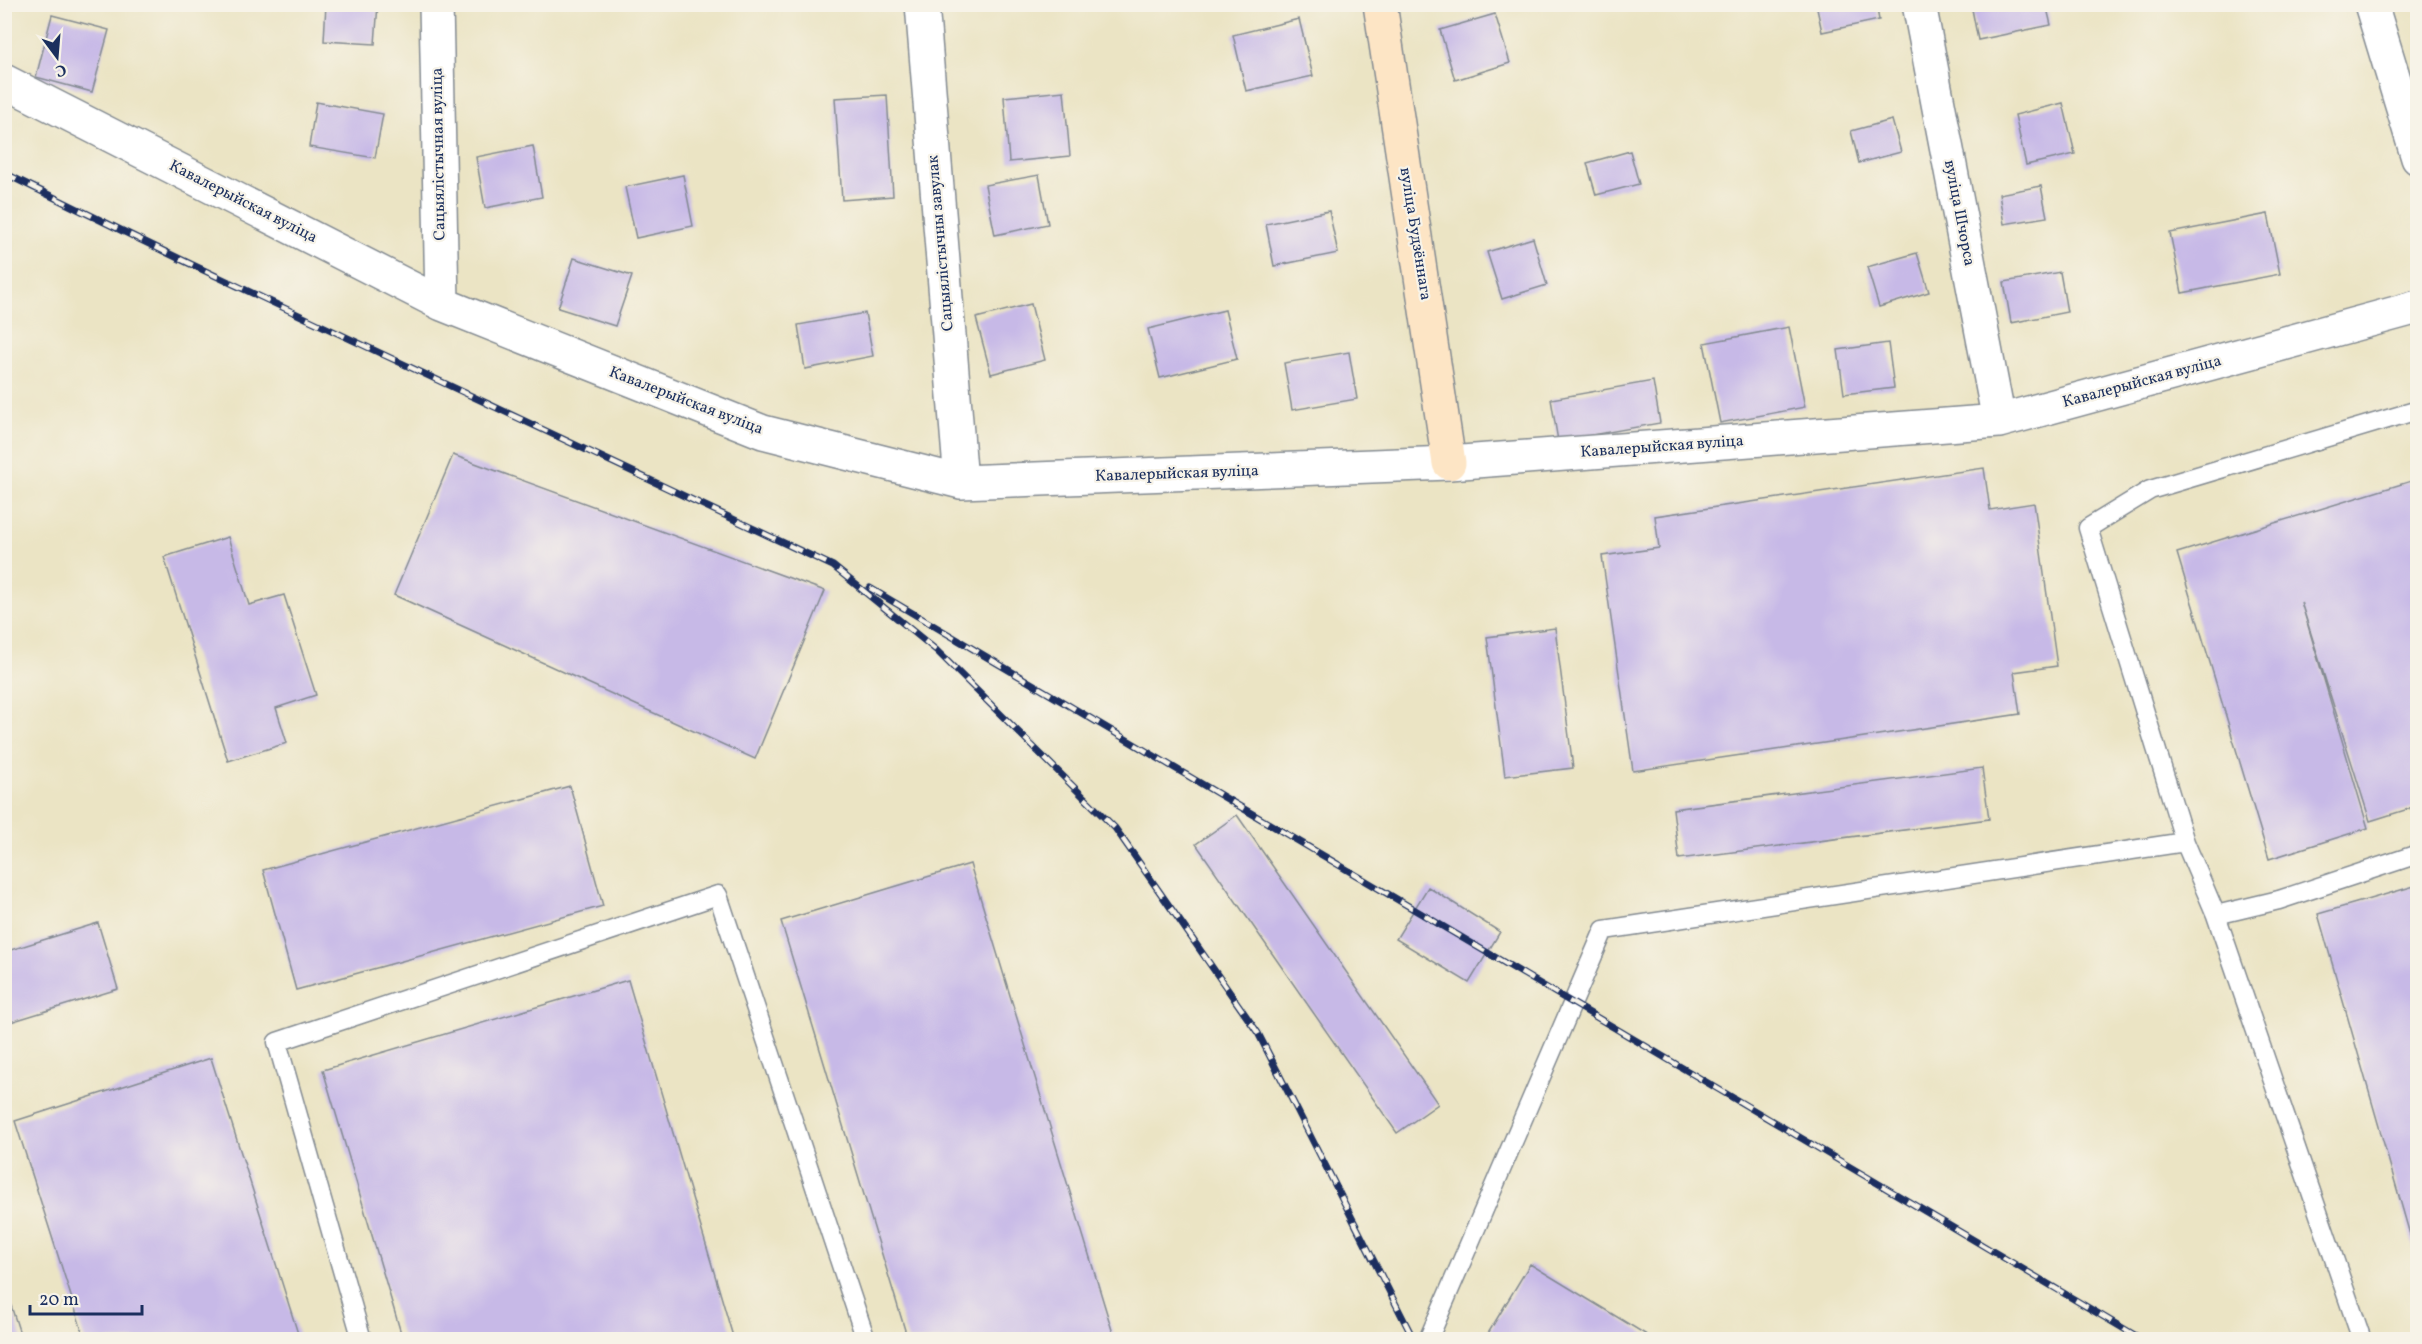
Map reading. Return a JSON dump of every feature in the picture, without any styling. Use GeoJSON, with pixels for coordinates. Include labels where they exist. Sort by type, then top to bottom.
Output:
{"type":"FeatureCollection","features":[{"type":"Feature","properties":{"kind":"street","name":"Сацыялістычная вуліца"},"geometry":{"type":"LineString","coordinates":[[436,4],[442,304]]}},
{"type":"Feature","properties":{"kind":"street","name":"Сацыялістычны завулак"},"geometry":{"type":"LineString","coordinates":[[922,4],[961,482]]}},
{"type":"Feature","properties":{"kind":"street","name":"вуліца Будзённага"},"geometry":{"type":"LineString","coordinates":[[1380,4],[1449,464]]}},
{"type":"Feature","properties":{"kind":"street","name":"вуліца Шчорса"},"geometry":{"type":"LineString","coordinates":[[1918,4],[2000,421]]}},
{"type":"Feature","properties":{"kind":"street"},"geometry":{"type":"LineString","coordinates":[[2371,4],[2418,158]]}},
{"type":"Feature","properties":{"kind":"street","name":"Кавалерыйская вуліца"},"geometry":{"type":"LineString","coordinates":[[4,81],[442,304],[764,432],[961,482],[1449,464],[2000,421],[2418,307]]}},
{"type":"Feature","properties":{"kind":"lane"},"geometry":{"type":"LineString","coordinates":[[2362,1340],[2216,915],[2185,842],[2088,528],[2150,490],[2418,410]]}},
{"type":"Feature","properties":{"kind":"lane"},"geometry":{"type":"LineString","coordinates":[[1428,1340],[1604,930],[2185,842]]}},
{"type":"Feature","properties":{"kind":"lane"},"geometry":{"type":"LineString","coordinates":[[2216,915],[2279,900],[2418,855]]}},
{"type":"Feature","properties":{"kind":"lane"},"geometry":{"type":"LineString","coordinates":[[362,1340],[277,1042],[718,896],[866,1340]]}},
{"type":"Feature","properties":{"kind":"building"},"geometry":{"type":"Polygon","coordinates":[[[326,4],[378,4],[375,44],[324,41],[326,4]]]}},
{"type":"Feature","properties":{"kind":"building"},"geometry":{"type":"Polygon","coordinates":[[[1816,4],[1876,4],[1879,20],[1822,32],[1816,4]]]}},
{"type":"Feature","properties":{"kind":"building"},"geometry":{"type":"Polygon","coordinates":[[[1971,4],[2046,4],[2051,25],[1978,40],[1971,4]]]}},
{"type":"Feature","properties":{"kind":"building"},"geometry":{"type":"Polygon","coordinates":[[[1495,14],[1510,63],[1455,80],[1440,30],[1495,14]]]}},
{"type":"Feature","properties":{"kind":"building"},"geometry":{"type":"Polygon","coordinates":[[[52,15],[109,30],[92,92],[36,77],[52,15]]]}},
{"type":"Feature","properties":{"kind":"building"},"geometry":{"type":"Polygon","coordinates":[[[1299,19],[1313,76],[1246,91],[1233,35],[1299,19]]]}},
{"type":"Feature","properties":{"kind":"building"},"geometry":{"type":"Polygon","coordinates":[[[1064,91],[1070,156],[1009,162],[1004,97],[1064,91]]]}},
{"type":"Feature","properties":{"kind":"building"},"geometry":{"type":"Polygon","coordinates":[[[887,95],[893,196],[842,200],[835,98],[887,95]]]}},
{"type":"Feature","properties":{"kind":"building"},"geometry":{"type":"Polygon","coordinates":[[[316,102],[383,114],[375,158],[309,147],[316,102]]]}},
{"type":"Feature","properties":{"kind":"building"},"geometry":{"type":"Polygon","coordinates":[[[2063,103],[2075,154],[2026,165],[2015,115],[2063,103]]]}},
{"type":"Feature","properties":{"kind":"building"},"geometry":{"type":"Polygon","coordinates":[[[1892,120],[1901,152],[1859,163],[1851,131],[1892,120]]]}},
{"type":"Feature","properties":{"kind":"building"},"geometry":{"type":"Polygon","coordinates":[[[533,146],[542,197],[485,208],[476,157],[533,146]]]}},
{"type":"Feature","properties":{"kind":"building"},"geometry":{"type":"Polygon","coordinates":[[[1630,151],[1639,184],[1596,195],[1587,163],[1630,151]]]}},
{"type":"Feature","properties":{"kind":"building"},"geometry":{"type":"Polygon","coordinates":[[[683,175],[693,226],[636,238],[625,187],[683,175]]]}},
{"type":"Feature","properties":{"kind":"building"},"geometry":{"type":"Polygon","coordinates":[[[1039,175],[1048,224],[995,235],[985,185],[1039,175]]]}},
{"type":"Feature","properties":{"kind":"building"},"geometry":{"type":"Polygon","coordinates":[[[2041,186],[2047,217],[2004,224],[1999,194],[2041,186]]]}},
{"type":"Feature","properties":{"kind":"building"},"geometry":{"type":"Polygon","coordinates":[[[1329,211],[1338,253],[1274,266],[1266,224],[1329,211]]]}},
{"type":"Feature","properties":{"kind":"building"},"geometry":{"type":"Polygon","coordinates":[[[2268,214],[2280,274],[2182,293],[2170,233],[2268,214]]]}},
{"type":"Feature","properties":{"kind":"building"},"geometry":{"type":"Polygon","coordinates":[[[1533,238],[1547,285],[1502,299],[1487,252],[1533,238]]]}},
{"type":"Feature","properties":{"kind":"building"},"geometry":{"type":"Polygon","coordinates":[[[1917,253],[1929,292],[1879,307],[1867,267],[1917,253]]]}},
{"type":"Feature","properties":{"kind":"building"},"geometry":{"type":"Polygon","coordinates":[[[574,258],[632,276],[615,326],[558,308],[574,258]]]}},
{"type":"Feature","properties":{"kind":"building"},"geometry":{"type":"Polygon","coordinates":[[[2060,272],[2067,312],[2011,323],[2004,282],[2060,272]]]}},
{"type":"Feature","properties":{"kind":"building"},"geometry":{"type":"Polygon","coordinates":[[[1031,304],[1045,360],[991,374],[976,318],[1031,304]]]}},
{"type":"Feature","properties":{"kind":"building"},"geometry":{"type":"Polygon","coordinates":[[[1225,310],[1237,359],[1160,378],[1148,329],[1225,310]]]}},
{"type":"Feature","properties":{"kind":"building"},"geometry":{"type":"Polygon","coordinates":[[[865,313],[873,356],[805,369],[798,325],[865,313]]]}},
{"type":"Feature","properties":{"kind":"building"},"geometry":{"type":"Polygon","coordinates":[[[1789,327],[1805,407],[1720,423],[1704,343],[1789,327]]]}},
{"type":"Feature","properties":{"kind":"building"},"geometry":{"type":"Polygon","coordinates":[[[1888,343],[1894,388],[1844,394],[1838,350],[1888,343]]]}},
{"type":"Feature","properties":{"kind":"building"},"geometry":{"type":"Polygon","coordinates":[[[1349,352],[1357,399],[1292,410],[1284,363],[1349,352]]]}},
{"type":"Feature","properties":{"kind":"building"},"geometry":{"type":"Polygon","coordinates":[[[1653,381],[1660,423],[1558,441],[1551,399],[1653,381]]]}},
{"type":"Feature","properties":{"kind":"building"},"geometry":{"type":"Polygon","coordinates":[[[453,455],[825,591],[755,759],[394,595],[453,455]]]}},
{"type":"Feature","properties":{"kind":"building"},"geometry":{"type":"Polygon","coordinates":[[[1984,468],[1990,510],[2034,503],[2057,666],[2014,672],[2020,714],[1633,771],[1602,556],[1659,548],[1655,516],[1984,468]]]}},
{"type":"Feature","properties":{"kind":"building"},"geometry":{"type":"Polygon","coordinates":[[[2418,479],[2418,806],[2370,821],[2301,602],[2368,828],[2269,859],[2177,553],[2418,479]]]}},
{"type":"Feature","properties":{"kind":"building"},"geometry":{"type":"Polygon","coordinates":[[[228,537],[249,605],[284,595],[316,695],[276,708],[287,743],[228,761],[164,557],[228,537]]]}},
{"type":"Feature","properties":{"kind":"building"},"geometry":{"type":"Polygon","coordinates":[[[1555,628],[1573,768],[1505,776],[1487,637],[1555,628]]]}},
{"type":"Feature","properties":{"kind":"building"},"geometry":{"type":"Polygon","coordinates":[[[1982,768],[1989,819],[1679,859],[1673,809],[1982,768]]]}},
{"type":"Feature","properties":{"kind":"building"},"geometry":{"type":"Polygon","coordinates":[[[570,786],[603,906],[296,990],[263,870],[570,786]]]}},
{"type":"Feature","properties":{"kind":"building"},"geometry":{"type":"Polygon","coordinates":[[[1237,815],[1438,1104],[1397,1133],[1196,844],[1237,815]]]}},
{"type":"Feature","properties":{"kind":"building"},"geometry":{"type":"Polygon","coordinates":[[[970,864],[1115,1340],[908,1340],[781,921],[970,864]]]}},
{"type":"Feature","properties":{"kind":"building"},"geometry":{"type":"Polygon","coordinates":[[[2418,885],[2418,1259],[2417,1259],[2318,914],[2418,885]]]}},
{"type":"Feature","properties":{"kind":"building"},"geometry":{"type":"Polygon","coordinates":[[[1428,887],[1500,932],[1469,983],[1396,939],[1428,887]]]}},
{"type":"Feature","properties":{"kind":"building"},"geometry":{"type":"Polygon","coordinates":[[[98,923],[118,989],[4,1024],[4,952],[98,923]]]}},
{"type":"Feature","properties":{"kind":"building"},"geometry":{"type":"Polygon","coordinates":[[[628,980],[734,1340],[403,1340],[323,1070],[628,980]]]}},
{"type":"Feature","properties":{"kind":"building"},"geometry":{"type":"Polygon","coordinates":[[[211,1058],[300,1340],[85,1340],[15,1121],[211,1058]]]}},
{"type":"Feature","properties":{"kind":"building"},"geometry":{"type":"Polygon","coordinates":[[[1530,1264],[1655,1340],[1484,1340],[1530,1264]]]}},
{"type":"Feature","properties":{"kind":"building"},"geometry":{"type":"Polygon","coordinates":[[[5,1287],[22,1340],[4,1340],[5,1287]]]}},
{"type":"Feature","properties":{"kind":"railway"},"geometry":{"type":"LineString","coordinates":[[4,173],[180,259],[833,566],[936,650],[1115,828],[1258,1033],[1414,1340]]}},
{"type":"Feature","properties":{"kind":"railway"},"geometry":{"type":"LineString","coordinates":[[870,588],[2143,1340]]}}]}
